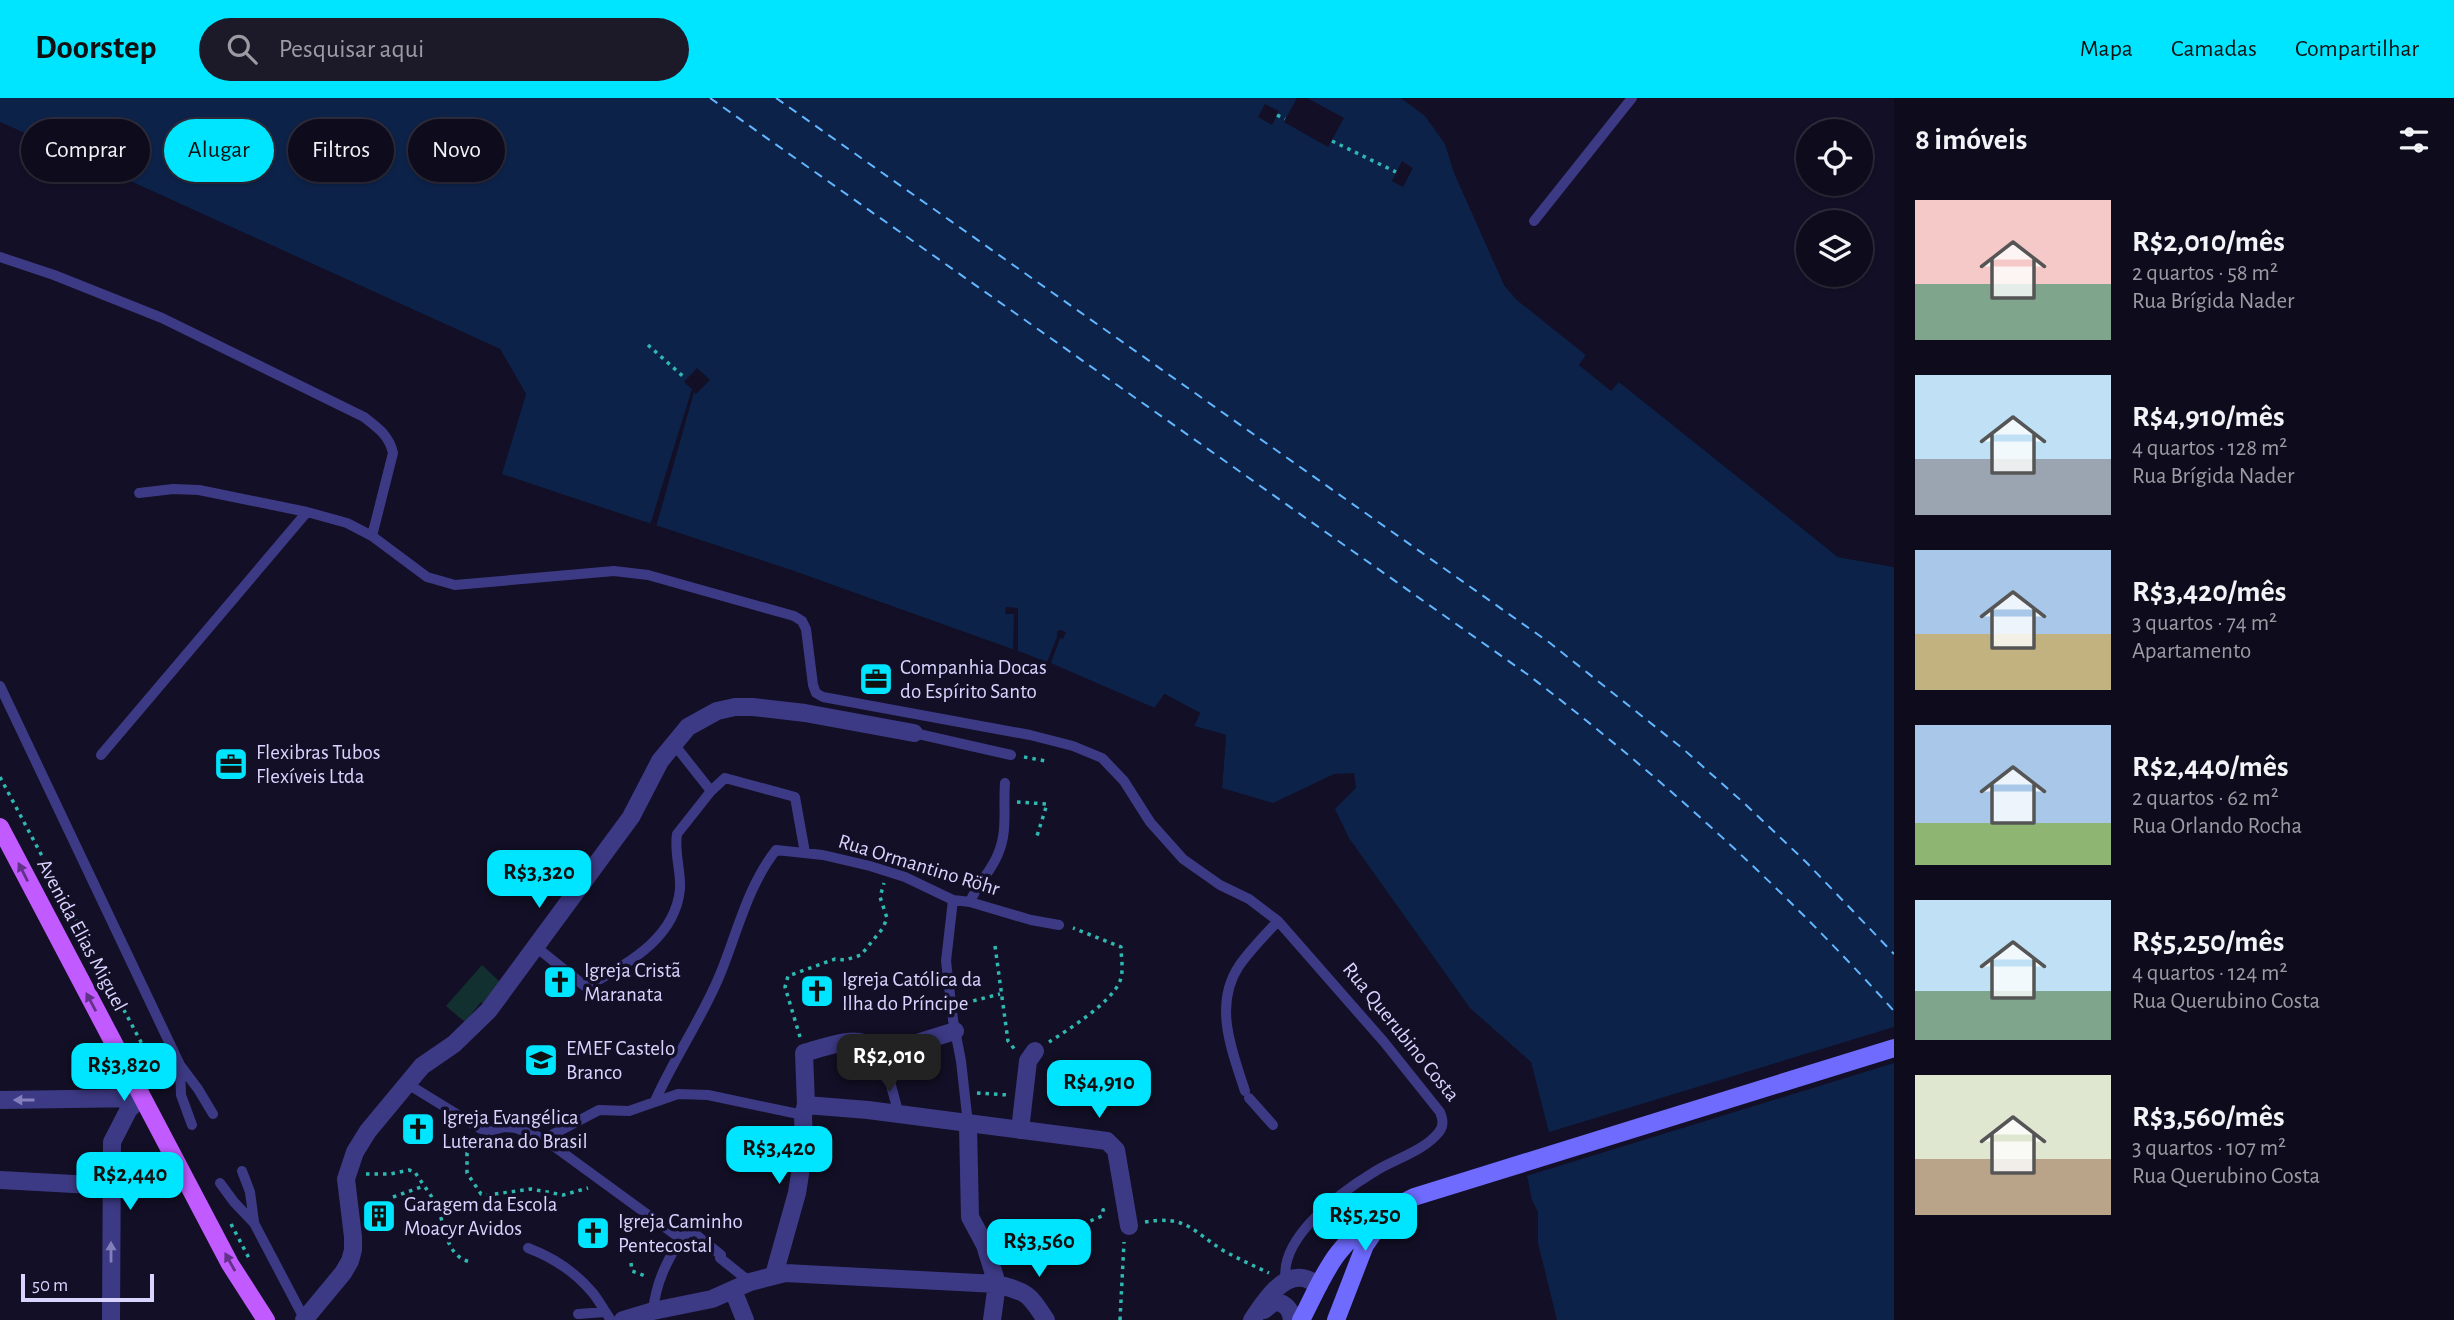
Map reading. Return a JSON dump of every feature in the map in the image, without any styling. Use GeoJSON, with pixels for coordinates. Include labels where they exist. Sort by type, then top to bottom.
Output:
{"type":"FeatureCollection","features":[{"type":"Feature","properties":{"kind":"main road","name":"Avenida Elias Miguel"},"geometry":{"type":"LineString","coordinates":[[0,827],[141,1098],[240,1281],[266,1320]]}},
{"type":"Feature","properties":{"kind":"main road"},"geometry":{"type":"LineString","coordinates":[[1301,1320],[1339,1252],[1360,1231],[1394,1206],[1414,1197],[1894,1048]]}},
{"type":"Feature","properties":{"kind":"main road"},"geometry":{"type":"LineString","coordinates":[[1334,1320],[1371,1234],[1394,1206]]}},
{"type":"Feature","properties":{"kind":"main road"},"geometry":{"type":"LineString","coordinates":[[1319,1286],[1332,1304],[1334,1320]]}},
{"type":"Feature","properties":{"kind":"street"},"geometry":{"type":"LineString","coordinates":[[305,1320],[343,1273],[353,1250],[347,1189],[349,1170],[355,1152],[368,1131],[422,1066],[454,1044],[479,1022],[631,817],[660,761],[688,727],[717,711],[736,707],[805,713],[914,733]]}},
{"type":"Feature","properties":{"kind":"street"},"geometry":{"type":"LineString","coordinates":[[876,1056],[955,1031]]}},
{"type":"Feature","properties":{"kind":"street"},"geometry":{"type":"LineString","coordinates":[[774,1275],[797,1193],[804,1149],[804,1053],[853,1041],[869,1046],[888,1074]]}},
{"type":"Feature","properties":{"kind":"street"},"geometry":{"type":"LineString","coordinates":[[1020,1130],[1032,1056]]}},
{"type":"Feature","properties":{"kind":"street"},"geometry":{"type":"LineString","coordinates":[[0,1100],[141,1098]]}},
{"type":"Feature","properties":{"kind":"street"},"geometry":{"type":"LineString","coordinates":[[112,1142],[120,1122],[141,1098]]}},
{"type":"Feature","properties":{"kind":"street"},"geometry":{"type":"LineString","coordinates":[[85,1100],[105,1109],[110,1118],[111,1320]]}},
{"type":"Feature","properties":{"kind":"street"},"geometry":{"type":"LineString","coordinates":[[805,1110],[899,1116],[1100,1140],[1113,1144],[1129,1224]]}},
{"type":"Feature","properties":{"kind":"street"},"geometry":{"type":"LineString","coordinates":[[968,1125],[970,1217],[985,1245],[997,1284],[992,1320]]}},
{"type":"Feature","properties":{"kind":"street"},"geometry":{"type":"LineString","coordinates":[[0,1180],[111,1186]]}},
{"type":"Feature","properties":{"kind":"street"},"geometry":{"type":"LineString","coordinates":[[623,1320],[703,1301],[750,1282],[785,1273],[997,1284],[1025,1292],[1033,1299],[1046,1320]]}},
{"type":"Feature","properties":{"kind":"street"},"geometry":{"type":"LineString","coordinates":[[1253,1320],[1266,1300],[1286,1281],[1303,1278],[1319,1286]]}},
{"type":"Feature","properties":{"kind":"street"},"geometry":{"type":"LineString","coordinates":[[733,1290],[745,1320]]}},
{"type":"Feature","properties":{"kind":"street"},"geometry":{"type":"LineString","coordinates":[[1253,1320],[1275,1301],[1284,1303],[1291,1311],[1292,1320]]}},
{"type":"Feature","properties":{"kind":"lane"},"geometry":{"type":"LineString","coordinates":[[1534,221],[1632,98]]}},
{"type":"Feature","properties":{"kind":"lane"},"geometry":{"type":"LineString","coordinates":[[0,257],[54,275],[162,318],[363,417],[381,429],[390,441],[393,453],[372,536]]}},
{"type":"Feature","properties":{"kind":"lane"},"geometry":{"type":"LineString","coordinates":[[139,493],[173,489],[199,490],[347,523],[372,536],[427,577],[455,586],[614,571],[648,575],[794,616],[802,621],[806,629],[813,685],[816,693],[823,697],[1030,735],[1073,746],[1101,758],[1124,781],[1150,822],[1183,859],[1220,885],[1250,899],[1278,921],[1237,968],[1228,991],[1225,1018],[1247,1094],[1273,1125]]}},
{"type":"Feature","properties":{"kind":"lane"},"geometry":{"type":"LineString","coordinates":[[101,755],[307,512]]}},
{"type":"Feature","properties":{"kind":"lane"},"geometry":{"type":"LineString","coordinates":[[0,686],[180,1065],[213,1114]]}},
{"type":"Feature","properties":{"kind":"lane"},"geometry":{"type":"LineString","coordinates":[[914,733],[1011,755]]}},
{"type":"Feature","properties":{"kind":"lane"},"geometry":{"type":"LineString","coordinates":[[673,743],[711,792]]}},
{"type":"Feature","properties":{"kind":"lane"},"geometry":{"type":"LineString","coordinates":[[536,947],[586,987],[640,955],[670,923],[680,892],[677,835],[725,778],[795,797],[805,853]]}},
{"type":"Feature","properties":{"kind":"lane"},"geometry":{"type":"LineString","coordinates":[[970,902],[976,886],[999,854],[1005,828],[1005,783]]}},
{"type":"Feature","properties":{"kind":"lane","name":"Rua Ormantino Röhr"},"geometry":{"type":"LineString","coordinates":[[655,1101],[719,977],[759,872],[776,850],[838,858],[887,870],[953,900],[1059,925]]}},
{"type":"Feature","properties":{"kind":"lane"},"geometry":{"type":"LineString","coordinates":[[953,900],[946,954],[968,1125]]}},
{"type":"Feature","properties":{"kind":"lane","name":"Rua Querubino Costa"},"geometry":{"type":"LineString","coordinates":[[1278,921],[1384,1042],[1443,1119],[1443,1125],[1435,1136],[1413,1152],[1373,1172],[1350,1188],[1307,1226],[1290,1251],[1284,1270],[1286,1281]]}},
{"type":"Feature","properties":{"kind":"lane"},"geometry":{"type":"LineString","coordinates":[[180,1065],[181,1096],[192,1125]]}},
{"type":"Feature","properties":{"kind":"lane"},"geometry":{"type":"LineString","coordinates":[[888,1074],[899,1116]]}},
{"type":"Feature","properties":{"kind":"lane"},"geometry":{"type":"LineString","coordinates":[[406,1083],[481,1129],[489,1131],[505,1127],[516,1128],[544,1139],[681,1239]]}},
{"type":"Feature","properties":{"kind":"lane"},"geometry":{"type":"LineString","coordinates":[[544,1139],[599,1110],[629,1111],[678,1094],[805,1110]]}},
{"type":"Feature","properties":{"kind":"lane"},"geometry":{"type":"LineString","coordinates":[[242,1171],[250,1192],[254,1223]]}},
{"type":"Feature","properties":{"kind":"lane"},"geometry":{"type":"LineString","coordinates":[[220,1183],[254,1223],[305,1320]]}},
{"type":"Feature","properties":{"kind":"lane"},"geometry":{"type":"LineString","coordinates":[[653,1311],[667,1260],[690,1230],[750,1282]]}},
{"type":"Feature","properties":{"kind":"lane"},"geometry":{"type":"LineString","coordinates":[[528,1248],[552,1257],[568,1270],[593,1292],[608,1316]]}},
{"type":"Feature","properties":{"kind":"lane"},"geometry":{"type":"LineString","coordinates":[[578,1314],[608,1316]]}},
{"type":"Feature","properties":{"kind":"path"},"geometry":{"type":"LineString","coordinates":[[1277,115],[1285,119]]}},
{"type":"Feature","properties":{"kind":"path"},"geometry":{"type":"LineString","coordinates":[[1332,141],[1396,172]]}},
{"type":"Feature","properties":{"kind":"path"},"geometry":{"type":"LineString","coordinates":[[648,345],[686,379]]}},
{"type":"Feature","properties":{"kind":"path"},"geometry":{"type":"LineString","coordinates":[[1011,755],[1046,761]]}},
{"type":"Feature","properties":{"kind":"path"},"geometry":{"type":"LineString","coordinates":[[0,777],[172,1101]]}},
{"type":"Feature","properties":{"kind":"path"},"geometry":{"type":"LineString","coordinates":[[1004,801],[1047,804],[1037,836]]}},
{"type":"Feature","properties":{"kind":"path"},"geometry":{"type":"LineString","coordinates":[[804,1053],[785,987],[788,976],[835,959],[845,960],[861,955],[883,928],[887,918],[880,897],[887,870]]}},
{"type":"Feature","properties":{"kind":"path"},"geometry":{"type":"LineString","coordinates":[[995,946],[1008,1041],[1017,1052],[1032,1056],[1080,1022],[1113,992],[1122,972],[1121,947],[1072,929],[1073,921],[1059,925]]}},
{"type":"Feature","properties":{"kind":"path"},"geometry":{"type":"LineString","coordinates":[[951,1007],[1000,994]]}},
{"type":"Feature","properties":{"kind":"path"},"geometry":{"type":"LineString","coordinates":[[965,1093],[1024,1097]]}},
{"type":"Feature","properties":{"kind":"path"},"geometry":{"type":"LineString","coordinates":[[481,1129],[467,1153],[467,1173],[480,1193],[488,1195],[531,1189],[566,1195],[584,1190],[595,1178]]}},
{"type":"Feature","properties":{"kind":"path"},"geometry":{"type":"LineString","coordinates":[[349,1170],[363,1174],[390,1174],[412,1170],[439,1211],[453,1250],[461,1259],[471,1262]]}},
{"type":"Feature","properties":{"kind":"path"},"geometry":{"type":"LineString","coordinates":[[393,1198],[424,1186]]}},
{"type":"Feature","properties":{"kind":"path"},"geometry":{"type":"LineString","coordinates":[[985,1245],[1045,1240],[1102,1216],[1103,1210],[1125,1204]]}},
{"type":"Feature","properties":{"kind":"path"},"geometry":{"type":"LineString","coordinates":[[227,1216],[253,1265]]}},
{"type":"Feature","properties":{"kind":"path"},"geometry":{"type":"LineString","coordinates":[[1120,1320],[1125,1235],[1129,1224],[1168,1219],[1185,1224],[1228,1253],[1286,1281]]}},
{"type":"Feature","properties":{"kind":"path"},"geometry":{"type":"LineString","coordinates":[[631,1263],[634,1273],[659,1282]]}},
{"type":"Feature","properties":{"kind":"green space"},"geometry":{"type":"Polygon","coordinates":[[[482,965],[501,983],[484,1005],[481,1002],[465,1022],[446,1006],[482,965]]]}},
{"type":"Feature","properties":{"kind":"water"},"geometry":{"type":"Polygon","coordinates":[[[0,98],[1401,98],[1425,116],[1445,144],[1454,173],[1504,285],[1517,300],[1586,355],[1579,365],[1611,390],[1618,381],[1838,557],[1894,567],[1894,1320],[1557,1320],[1538,1243],[1538,1212],[1532,1200],[1525,1166],[1551,1140],[1531,1062],[1470,1008],[1349,838],[1335,809],[1356,788],[1354,773],[1334,774],[1273,803],[1222,788],[1226,735],[1194,726],[1200,713],[1164,694],[1155,708],[1018,651],[791,570],[501,474],[526,394],[500,349],[132,182],[150,182],[150,119],[21,119],[21,132],[0,122],[0,98]]]}},
{"type":"Feature","properties":{"kind":"pier"},"geometry":{"type":"Polygon","coordinates":[[[1297,98],[1307,98],[1344,118],[1328,147],[1284,122],[1297,98]]]}},
{"type":"Feature","properties":{"kind":"pier"},"geometry":{"type":"Polygon","coordinates":[[[1265,104],[1279,111],[1272,125],[1258,117],[1265,104]]]}},
{"type":"Feature","properties":{"kind":"pier"},"geometry":{"type":"Polygon","coordinates":[[[0,122],[21,132],[21,136],[0,126],[0,122]]]}},
{"type":"Feature","properties":{"kind":"pier"},"geometry":{"type":"Polygon","coordinates":[[[1402,161],[1413,168],[1403,187],[1392,181],[1402,161]]]}},
{"type":"Feature","properties":{"kind":"pier"},"geometry":{"type":"Polygon","coordinates":[[[123,182],[132,182],[500,349],[526,394],[502,474],[650,525],[692,389],[684,382],[697,368],[710,380],[696,394],[694,392],[656,527],[791,570],[1013,651],[1014,614],[1005,614],[1006,607],[1018,608],[1018,651],[1047,662],[1057,631],[1066,632],[1063,639],[1060,638],[1051,663],[1154,708],[1165,694],[1200,713],[1194,726],[1226,735],[1222,788],[1219,787],[1223,738],[1192,729],[1190,725],[1196,715],[1166,698],[1154,711],[1017,654],[790,573],[500,477],[498,473],[522,394],[498,352],[123,182]]]}},
{"type":"Feature","properties":{"kind":"pier"},"geometry":{"type":"Polygon","coordinates":[[[1506,280],[1519,297],[1589,353],[1584,364],[1610,386],[1616,378],[1620,379],[1839,554],[1894,564],[1894,567],[1838,557],[1619,382],[1611,391],[1579,365],[1586,355],[1517,300],[1504,285],[1506,280]]]}},
{"type":"Feature","properties":{"kind":"pier"},"geometry":{"type":"Polygon","coordinates":[[[1894,1027],[1894,1063],[1523,1177],[1522,1164],[1548,1139],[1546,1133],[1894,1027]]]}},
{"type":"Feature","properties":{"kind":"ferry route"},"geometry":{"type":"LineString","coordinates":[[710,98],[1527,674],[1672,792],[1764,876],[1894,1011]]}},
{"type":"Feature","properties":{"kind":"ferry route"},"geometry":{"type":"LineString","coordinates":[[776,98],[1550,643],[1682,748],[1745,804],[1806,862],[1894,954]]}},
{"type":"Feature","properties":{"kind":"place","name":"Companhia Docas do Espírito Santo"},"geometry":{"type":"Point","coordinates":[876,679]}},
{"type":"Feature","properties":{"kind":"place","name":"Flexibras Tubos Flexíveis Ltda"},"geometry":{"type":"Point","coordinates":[231,764]}},
{"type":"Feature","properties":{"kind":"place","name":"Igreja Cristã Maranata"},"geometry":{"type":"Point","coordinates":[560,982]}},
{"type":"Feature","properties":{"kind":"place","name":"Igreja Católica da Ilha do Príncipe"},"geometry":{"type":"Point","coordinates":[817,991]}},
{"type":"Feature","properties":{"kind":"place","name":"EMEF Castelo Branco"},"geometry":{"type":"Point","coordinates":[541,1060]}},
{"type":"Feature","properties":{"kind":"place","name":"Igreja Evangélica Luterana do Brasil"},"geometry":{"type":"Point","coordinates":[418,1129]}},
{"type":"Feature","properties":{"kind":"place","name":"Garagem da Escola Moacyr Avidos"},"geometry":{"type":"Point","coordinates":[379,1216]}},
{"type":"Feature","properties":{"kind":"place","name":"Igreja Caminho Pentecostal"},"geometry":{"type":"Point","coordinates":[593,1233]}}]}
